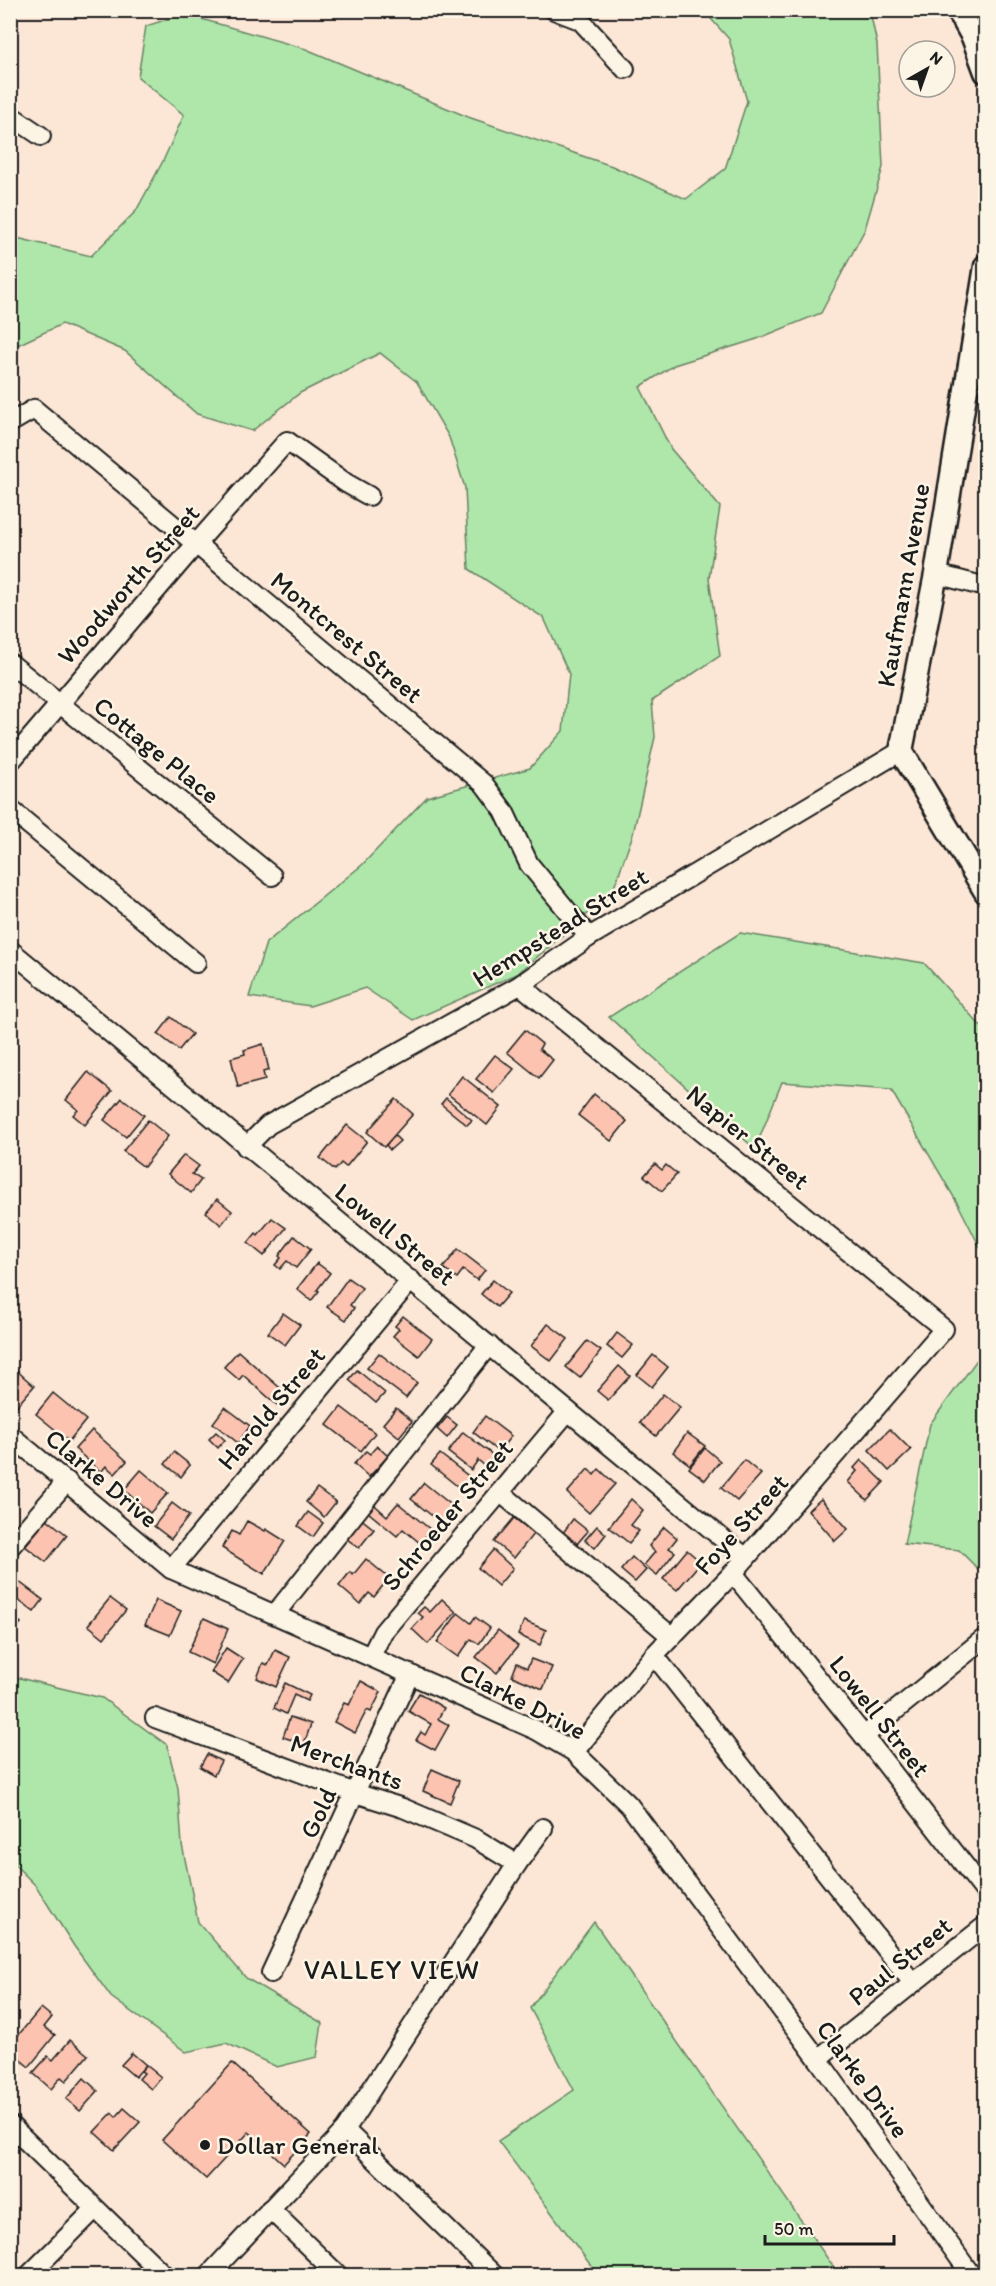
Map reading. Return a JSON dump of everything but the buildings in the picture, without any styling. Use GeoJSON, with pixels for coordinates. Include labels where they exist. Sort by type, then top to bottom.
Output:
{"type":"FeatureCollection","features":[{"type":"Feature","properties":{"kind":"main road"},"geometry":{"type":"LineString","coordinates":[[958,10],[973,37],[986,72]]}},
{"type":"Feature","properties":{"kind":"main road","name":"Kaufmann Avenue"},"geometry":{"type":"LineString","coordinates":[[901,751],[936,574],[986,266]]}},
{"type":"Feature","properties":{"kind":"main road"},"geometry":{"type":"LineString","coordinates":[[901,751],[986,892]]}},
{"type":"Feature","properties":{"kind":"street"},"geometry":{"type":"LineString","coordinates":[[554,10],[580,20],[625,69]]}},
{"type":"Feature","properties":{"kind":"street"},"geometry":{"type":"LineString","coordinates":[[10,115],[41,136]]}},
{"type":"Feature","properties":{"kind":"street","name":"Montcrest Street"},"geometry":{"type":"LineString","coordinates":[[10,423],[34,409],[484,784],[504,811],[529,864],[589,937]]}},
{"type":"Feature","properties":{"kind":"street","name":"Woodworth Street"},"geometry":{"type":"LineString","coordinates":[[10,762],[287,441],[346,483],[369,496]]}},
{"type":"Feature","properties":{"kind":"street"},"geometry":{"type":"LineString","coordinates":[[936,574],[986,587]]}},
{"type":"Feature","properties":{"kind":"street","name":"Cottage Place"},"geometry":{"type":"LineString","coordinates":[[10,663],[272,876]]}},
{"type":"Feature","properties":{"kind":"street","name":"Hempstead Street"},"geometry":{"type":"LineString","coordinates":[[246,1147],[268,1125],[520,985],[589,937],[901,751]]}},
{"type":"Feature","properties":{"kind":"street"},"geometry":{"type":"LineString","coordinates":[[10,809],[196,963]]}},
{"type":"Feature","properties":{"kind":"street","name":"Lowell Street"},"geometry":{"type":"LineString","coordinates":[[10,950],[746,1558]]}},
{"type":"Feature","properties":{"kind":"street","name":"Napier Street"},"geometry":{"type":"LineString","coordinates":[[520,985],[944,1329]]}},
{"type":"Feature","properties":{"kind":"street","name":"Harold Street"},"geometry":{"type":"LineString","coordinates":[[171,1569],[411,1280]]}},
{"type":"Feature","properties":{"kind":"street","name":"Foye Street"},"geometry":{"type":"LineString","coordinates":[[574,1752],[654,1656],[746,1558],[944,1329]]}},
{"type":"Feature","properties":{"kind":"street"},"geometry":{"type":"LineString","coordinates":[[275,1614],[489,1345]]}},
{"type":"Feature","properties":{"kind":"street","name":"Schroeder Street"},"geometry":{"type":"LineString","coordinates":[[371,1656],[383,1632],[568,1411]]}},
{"type":"Feature","properties":{"kind":"street","name":"Clarke Drive"},"geometry":{"type":"LineString","coordinates":[[10,1435],[171,1569],[371,1656],[536,1731],[574,1752],[629,1804],[818,2059],[972,2276]]}},
{"type":"Feature","properties":{"kind":"street"},"geometry":{"type":"LineString","coordinates":[[10,1547],[67,1481]]}},
{"type":"Feature","properties":{"kind":"street"},"geometry":{"type":"LineString","coordinates":[[500,1492],[672,1637]]}},
{"type":"Feature","properties":{"kind":"street","name":"Lowell Street"},"geometry":{"type":"LineString","coordinates":[[733,1572],[986,1893]]}},
{"type":"Feature","properties":{"kind":"street"},"geometry":{"type":"LineString","coordinates":[[864,1736],[986,1637]]}},
{"type":"Feature","properties":{"kind":"street"},"geometry":{"type":"LineString","coordinates":[[654,1656],[914,1983]]}},
{"type":"Feature","properties":{"kind":"street","name":"Gold"},"geometry":{"type":"LineString","coordinates":[[271,1973],[410,1674]]}},
{"type":"Feature","properties":{"kind":"street","name":"Merchants"},"geometry":{"type":"LineString","coordinates":[[155,1718],[355,1793],[403,1808],[476,1839],[517,1864]]}},
{"type":"Feature","properties":{"kind":"street"},"geometry":{"type":"LineString","coordinates":[[208,2276],[345,2130],[517,1864],[543,1828]]}},
{"type":"Feature","properties":{"kind":"street","name":"Paul Street"},"geometry":{"type":"LineString","coordinates":[[818,2059],[986,1925]]}},
{"type":"Feature","properties":{"kind":"street"},"geometry":{"type":"LineString","coordinates":[[10,2125],[165,2276]]}},
{"type":"Feature","properties":{"kind":"street"},"geometry":{"type":"LineString","coordinates":[[345,2130],[495,2276]]}},
{"type":"Feature","properties":{"kind":"street"},"geometry":{"type":"LineString","coordinates":[[28,2276],[95,2209]]}},
{"type":"Feature","properties":{"kind":"street"},"geometry":{"type":"LineString","coordinates":[[270,2209],[339,2276]]}},
{"type":"Feature","properties":{"kind":"green space"},"geometry":{"type":"Polygon","coordinates":[[[704,11],[870,11],[877,44],[883,167],[865,229],[821,313],[757,339],[674,365],[640,387],[671,449],[720,507],[709,578],[720,656],[652,701],[655,737],[633,834],[612,893],[517,974],[413,1020],[365,988],[310,1006],[249,997],[266,943],[362,865],[427,797],[530,768],[563,731],[569,674],[544,618],[469,569],[465,488],[449,437],[417,382],[380,353],[300,393],[252,431],[197,414],[125,351],[62,324],[11,348],[10,232],[17,238],[91,256],[136,211],[184,115],[138,77],[146,26],[184,14],[306,49],[468,117],[612,166],[686,199],[725,169],[747,101],[729,39],[704,11]]]}},
{"type":"Feature","properties":{"kind":"green space"},"geometry":{"type":"Polygon","coordinates":[[[740,933],[924,963],[985,1031],[985,1257],[958,1204],[891,1090],[782,1082],[755,1149],[609,1017],[740,933]]]}},
{"type":"Feature","properties":{"kind":"green space"},"geometry":{"type":"Polygon","coordinates":[[[985,1338],[986,1576],[959,1550],[904,1544],[930,1424],[979,1357],[985,1338]]]}},
{"type":"Feature","properties":{"kind":"green space"},"geometry":{"type":"Polygon","coordinates":[[[11,1676],[102,1698],[167,1745],[178,1788],[182,1845],[198,1922],[246,1978],[322,2023],[317,2057],[277,2067],[226,2043],[186,2052],[111,1997],[74,1946],[36,1886],[11,1861],[11,1676]]]}},
{"type":"Feature","properties":{"kind":"green space"},"geometry":{"type":"Polygon","coordinates":[[[594,1922],[839,2275],[598,2275],[498,2141],[574,2090],[530,2008],[594,1922]]]}},
{"type":"Feature","properties":{"kind":"place","name":"Dollar General"},"geometry":{"type":"Point","coordinates":[205,2145]}},
{"type":"Feature","properties":{"kind":"district","name":"VALLEY VIEW"},"geometry":{"type":"Point","coordinates":[392,1970]}}]}
